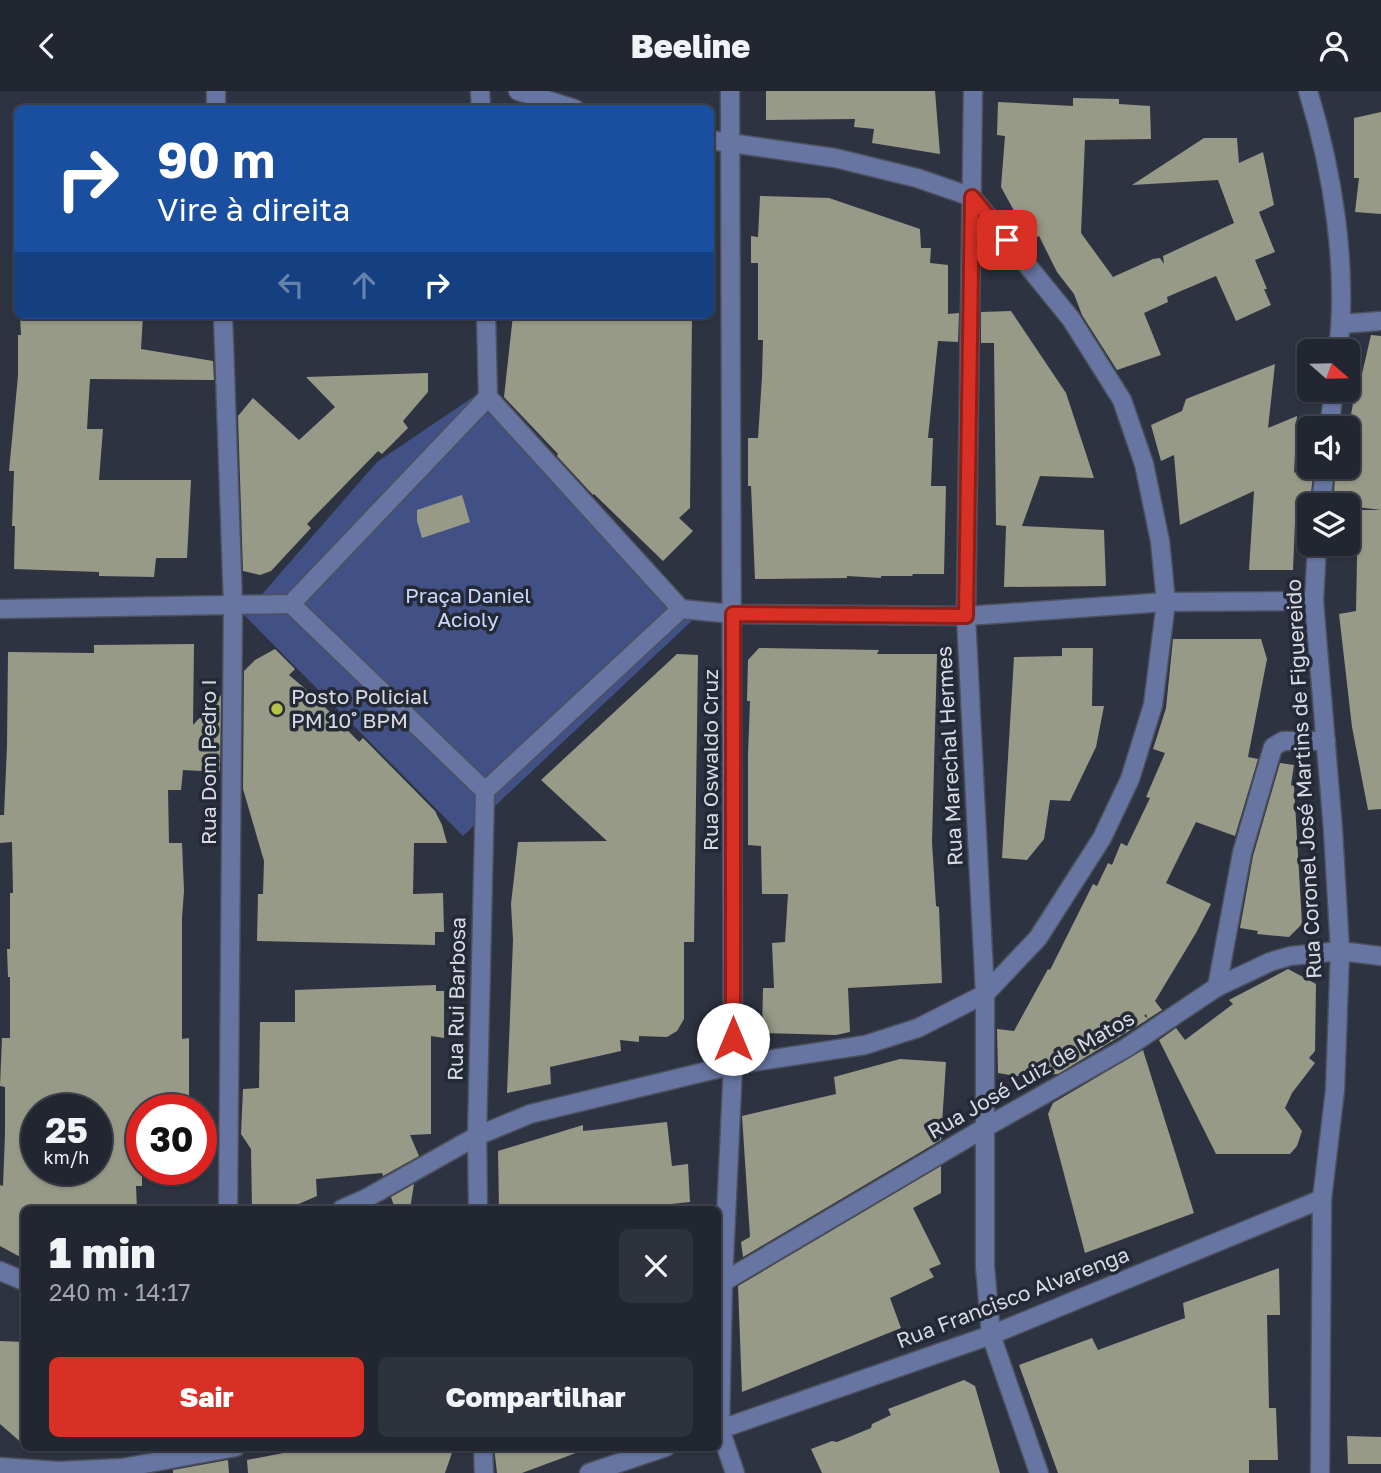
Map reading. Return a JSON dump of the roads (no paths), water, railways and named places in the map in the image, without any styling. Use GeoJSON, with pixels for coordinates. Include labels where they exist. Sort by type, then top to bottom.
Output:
{"type":"FeatureCollection","features":[{"type":"Feature","properties":{"kind":"street"},"geometry":{"type":"LineString","coordinates":[[518,91],[562,105]]}},
{"type":"Feature","properties":{"kind":"street","name":"Rua Oswaldo Cruz"},"geometry":{"type":"LineString","coordinates":[[721,1266],[733,1065],[730,91]]}},
{"type":"Feature","properties":{"kind":"street","name":"Rua Marechal Hermes"},"geometry":{"type":"LineString","coordinates":[[973,91],[966,616],[985,994],[985,1267],[991,1335],[1039,1473]]}},
{"type":"Feature","properties":{"kind":"street"},"geometry":{"type":"LineString","coordinates":[[1308,91],[1336,215],[1339,339]]}},
{"type":"Feature","properties":{"kind":"street"},"geometry":{"type":"LineString","coordinates":[[349,1206],[477,1136],[530,1114],[733,1065],[865,1045],[918,1028],[985,994],[1038,938],[1108,826],[1130,779],[1153,705],[1166,602],[1160,541],[1144,464],[1122,400],[1071,319],[972,197],[917,178],[835,158],[714,141]]}},
{"type":"Feature","properties":{"kind":"street","name":"Rua Dom Pedro I"},"geometry":{"type":"LineString","coordinates":[[223,319],[233,605],[228,1206]]}},
{"type":"Feature","properties":{"kind":"street"},"geometry":{"type":"LineString","coordinates":[[486,319],[488,397],[681,609],[733,614],[966,616],[1166,602],[1314,601]]}},
{"type":"Feature","properties":{"kind":"street"},"geometry":{"type":"LineString","coordinates":[[1341,324],[1381,321]]}},
{"type":"Feature","properties":{"kind":"street"},"geometry":{"type":"LineString","coordinates":[[291,604],[488,397]]}},
{"type":"Feature","properties":{"kind":"street","name":"Rua Coronel José Martins de Figuereido"},"geometry":{"type":"LineString","coordinates":[[1316,556],[1314,601],[1340,951],[1335,1090],[1322,1199],[1320,1473]]}},
{"type":"Feature","properties":{"kind":"street"},"geometry":{"type":"LineString","coordinates":[[0,610],[291,604],[485,790],[681,609]]}},
{"type":"Feature","properties":{"kind":"street"},"geometry":{"type":"LineString","coordinates":[[1217,987],[1242,853],[1273,747],[1283,741],[1326,741]]}},
{"type":"Feature","properties":{"kind":"street","name":"Rua Rui Barbosa"},"geometry":{"type":"LineString","coordinates":[[478,1206],[477,1136],[485,790]]}},
{"type":"Feature","properties":{"kind":"street","name":"Rua José Luiz de Matos"},"geometry":{"type":"LineString","coordinates":[[721,1282],[1126,1048],[1217,987],[1270,962],[1290,956],[1340,951],[1381,955]]}},
{"type":"Feature","properties":{"kind":"street","name":"Rua Francisco Alvarenga"},"geometry":{"type":"LineString","coordinates":[[721,1428],[991,1335],[1322,1199]]}},
{"type":"Feature","properties":{"kind":"street"},"geometry":{"type":"LineString","coordinates":[[0,1271],[21,1280]]}},
{"type":"Feature","properties":{"kind":"street","name":"Rua Oswaldo Cruz"},"geometry":{"type":"LineString","coordinates":[[721,1434],[735,1473]]}},
{"type":"Feature","properties":{"kind":"street"},"geometry":{"type":"LineString","coordinates":[[1,1470],[122,1468],[213,1451]]}},
{"type":"Feature","properties":{"kind":"street"},"geometry":{"type":"LineString","coordinates":[[483,1451],[484,1473]]}},
{"type":"Feature","properties":{"kind":"street"},"geometry":{"type":"LineString","coordinates":[[589,1473],[654,1451]]}},
{"type":"Feature","properties":{"kind":"place","name":"Posto Policial PM 10˚ BPM"},"geometry":{"type":"Point","coordinates":[277,709]}},
{"type":"Feature","properties":{"kind":"park label","name":"Praça Daniel Acioly"},"geometry":{"type":"Point","coordinates":[468,608]}}]}
